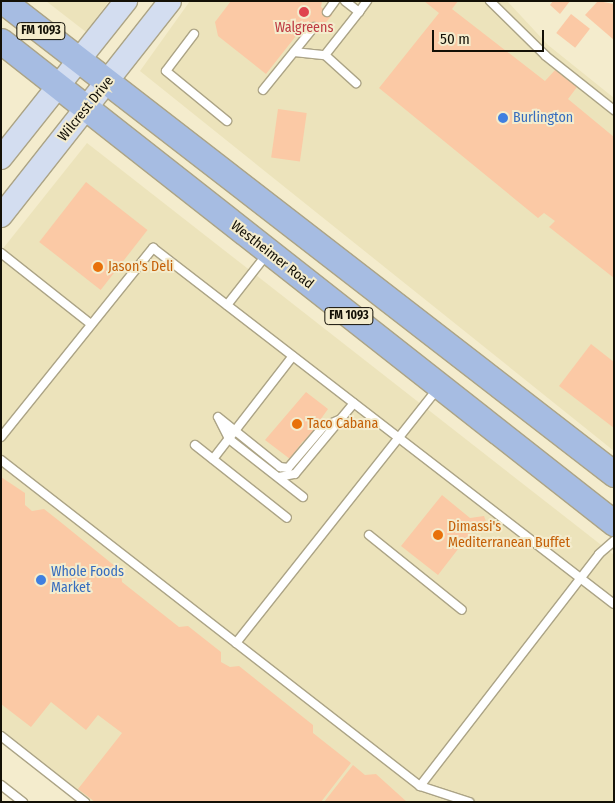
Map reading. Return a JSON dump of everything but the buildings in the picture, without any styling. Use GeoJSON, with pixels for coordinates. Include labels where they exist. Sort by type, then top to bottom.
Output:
{"type":"FeatureCollection","features":[{"type":"Feature","properties":{"kind":"main road","name":"FM 1093"},"geometry":{"type":"LineString","coordinates":[[3,1],[527,410],[614,474]]}},
{"type":"Feature","properties":{"kind":"main road"},"geometry":{"type":"LineString","coordinates":[[1,158],[126,1]]}},
{"type":"Feature","properties":{"kind":"main road","name":"Wilcrest Drive"},"geometry":{"type":"LineString","coordinates":[[1,216],[170,1]]}},
{"type":"Feature","properties":{"kind":"main road","name":"Westheimer Road"},"geometry":{"type":"LineString","coordinates":[[1,41],[507,442],[614,522]]}},
{"type":"Feature","properties":{"kind":"main road"},"geometry":{"type":"LineString","coordinates":[[440,387],[460,378],[480,393],[527,410]]}},
{"type":"Feature","properties":{"kind":"main road"},"geometry":{"type":"LineString","coordinates":[[507,442],[614,501]]}},
{"type":"Feature","properties":{"kind":"lane"},"geometry":{"type":"LineString","coordinates":[[327,12],[335,1]]}},
{"type":"Feature","properties":{"kind":"lane"},"geometry":{"type":"LineString","coordinates":[[345,1],[359,12]]}},
{"type":"Feature","properties":{"kind":"lane"},"geometry":{"type":"LineString","coordinates":[[325,55],[367,1]]}},
{"type":"Feature","properties":{"kind":"lane"},"geometry":{"type":"LineString","coordinates":[[490,1],[546,56],[614,110]]}},
{"type":"Feature","properties":{"kind":"lane"},"geometry":{"type":"LineString","coordinates":[[263,90],[314,27]]}},
{"type":"Feature","properties":{"kind":"lane"},"geometry":{"type":"LineString","coordinates":[[194,34],[166,71],[227,121]]}},
{"type":"Feature","properties":{"kind":"lane"},"geometry":{"type":"LineString","coordinates":[[294,52],[325,55],[356,83]]}},
{"type":"Feature","properties":{"kind":"lane"},"geometry":{"type":"LineString","coordinates":[[1,438],[153,248],[614,604]]}},
{"type":"Feature","properties":{"kind":"lane"},"geometry":{"type":"LineString","coordinates":[[227,305],[268,252]]}},
{"type":"Feature","properties":{"kind":"lane"},"geometry":{"type":"LineString","coordinates":[[1,253],[91,324]]}},
{"type":"Feature","properties":{"kind":"lane"},"geometry":{"type":"LineString","coordinates":[[213,459],[293,356]]}},
{"type":"Feature","properties":{"kind":"lane"},"geometry":{"type":"LineString","coordinates":[[236,643],[398,437],[440,387]]}},
{"type":"Feature","properties":{"kind":"lane"},"geometry":{"type":"LineString","coordinates":[[277,476],[295,474],[354,403]]}},
{"type":"Feature","properties":{"kind":"lane"},"geometry":{"type":"LineString","coordinates":[[304,497],[229,439],[218,417],[280,467],[288,468],[323,427],[341,419]]}},
{"type":"Feature","properties":{"kind":"lane"},"geometry":{"type":"LineString","coordinates":[[195,445],[287,518]]}},
{"type":"Feature","properties":{"kind":"lane"},"geometry":{"type":"LineString","coordinates":[[1,460],[420,786],[469,802]]}},
{"type":"Feature","properties":{"kind":"lane"},"geometry":{"type":"LineString","coordinates":[[368,535],[462,610]]}},
{"type":"Feature","properties":{"kind":"lane"},"geometry":{"type":"LineString","coordinates":[[420,786],[580,578],[614,541]]}},
{"type":"Feature","properties":{"kind":"lane"},"geometry":{"type":"LineString","coordinates":[[1,736],[85,802]]}},
{"type":"Feature","properties":{"kind":"lane"},"geometry":{"type":"LineString","coordinates":[[1,785],[22,802]]}},
{"type":"Feature","properties":{"kind":"shaded area"},"geometry":{"type":"Polygon","coordinates":[[[46,1],[109,1],[86,32],[46,1]]]}},
{"type":"Feature","properties":{"kind":"shaded area"},"geometry":{"type":"Polygon","coordinates":[[[190,1],[507,1],[548,45],[614,98],[614,451],[140,71],[190,1]]]}},
{"type":"Feature","properties":{"kind":"shaded area"},"geometry":{"type":"Polygon","coordinates":[[[87,143],[614,555],[614,802],[93,802],[1,729],[1,251],[87,143]]]}},
{"type":"Feature","properties":{"kind":"place","name":"Walgreens"},"geometry":{"type":"Point","coordinates":[304,12]}},
{"type":"Feature","properties":{"kind":"place","name":"Burlington"},"geometry":{"type":"Point","coordinates":[503,118]}},
{"type":"Feature","properties":{"kind":"place","name":"Jason's Deli"},"geometry":{"type":"Point","coordinates":[98,267]}},
{"type":"Feature","properties":{"kind":"place","name":"Taco Cabana"},"geometry":{"type":"Point","coordinates":[297,424]}},
{"type":"Feature","properties":{"kind":"place","name":"Dimassi's Mediterranean Buffet"},"geometry":{"type":"Point","coordinates":[438,535]}},
{"type":"Feature","properties":{"kind":"place","name":"Whole Foods Market"},"geometry":{"type":"Point","coordinates":[41,580]}}]}
